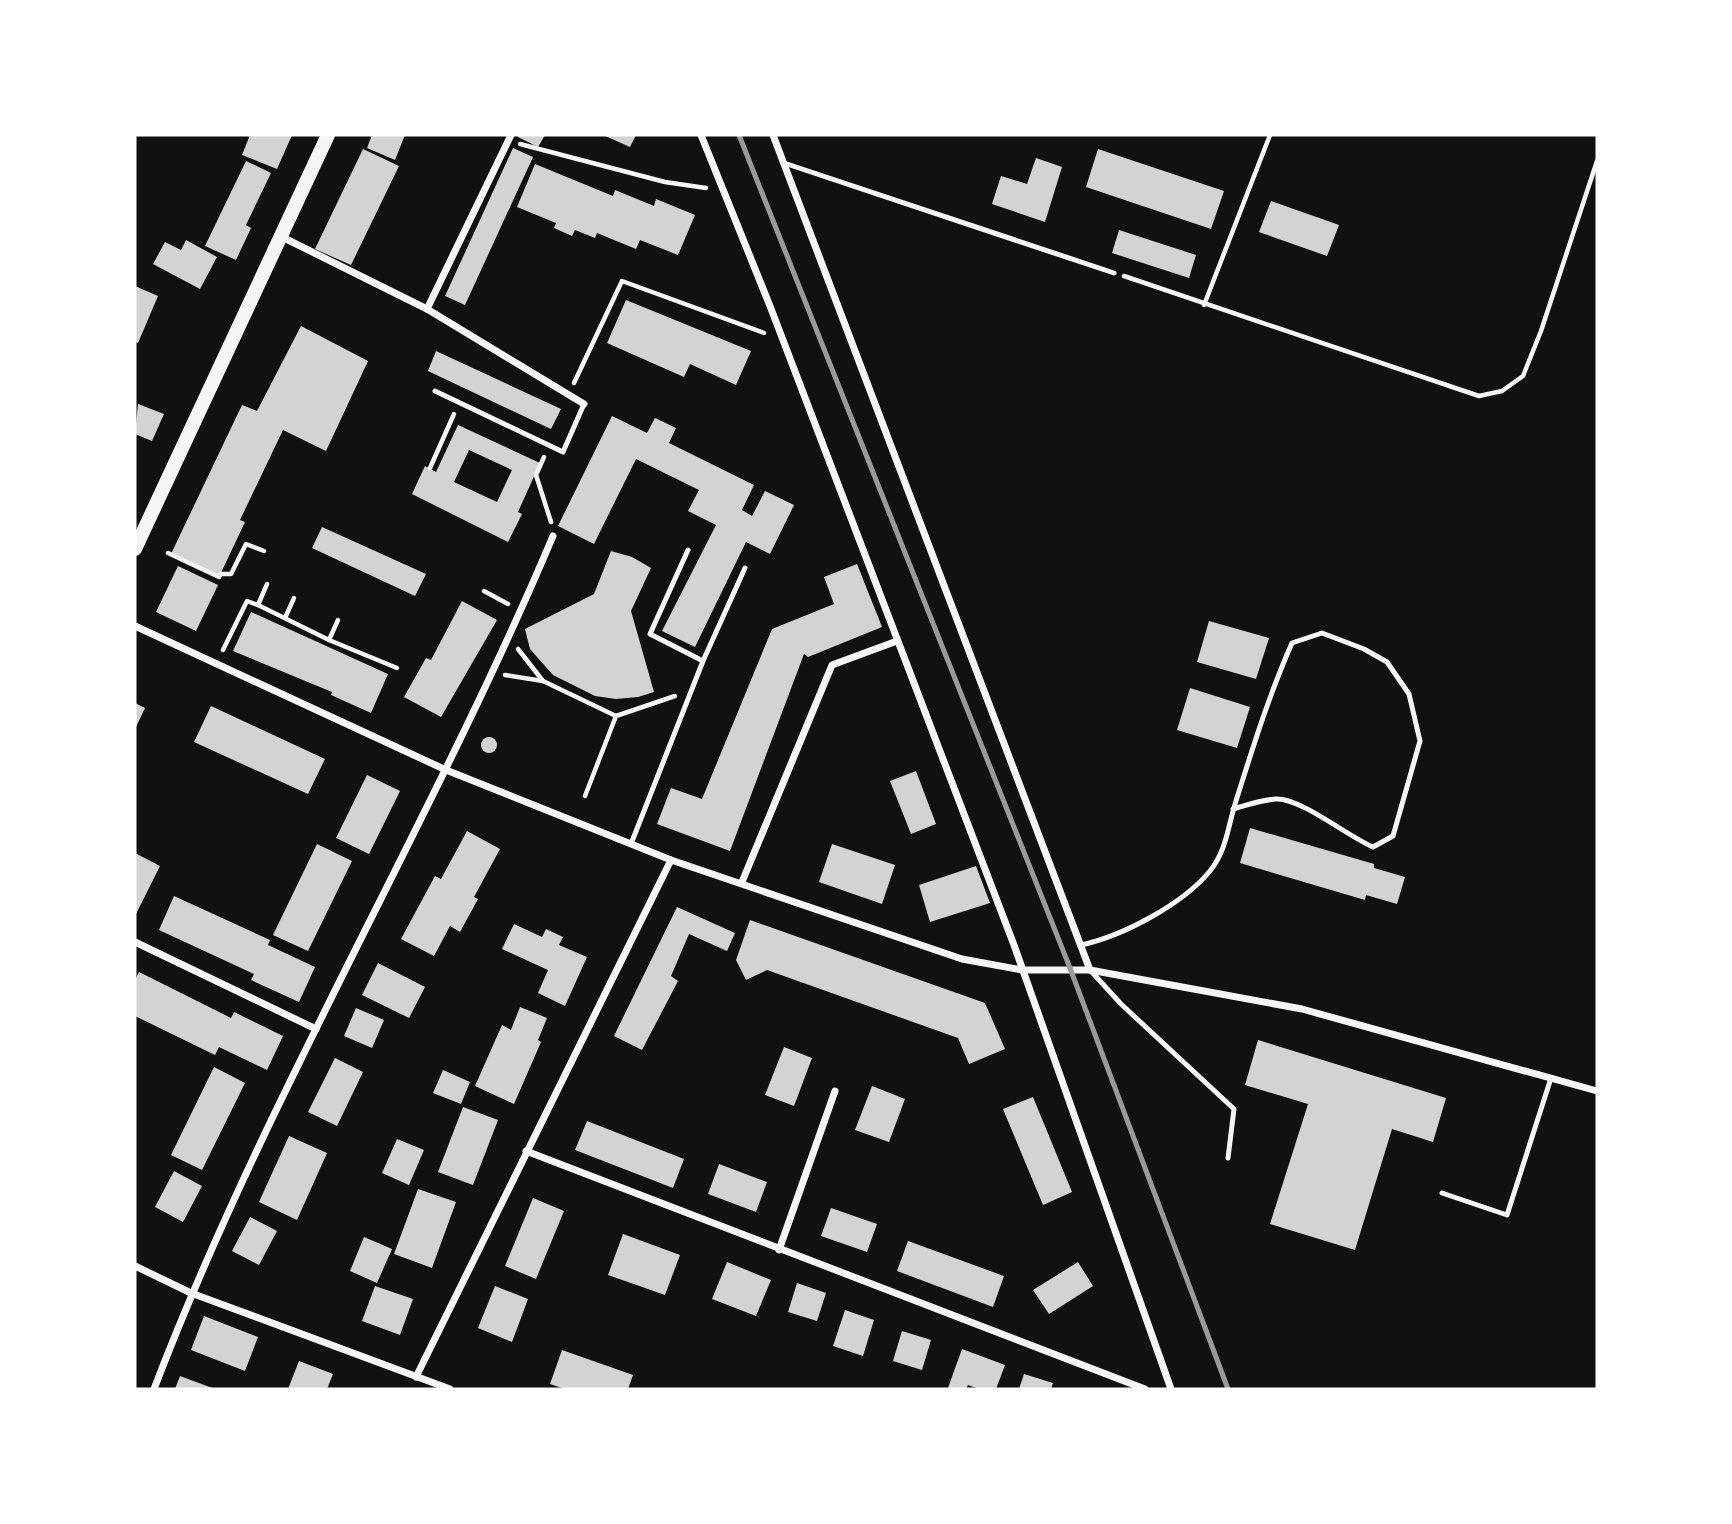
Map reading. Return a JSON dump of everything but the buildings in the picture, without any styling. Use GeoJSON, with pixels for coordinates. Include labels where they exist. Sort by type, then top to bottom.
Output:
{"type":"FeatureCollection","features":[{"type":"Feature","properties":{"kind":"main road"},"geometry":{"type":"LineString","coordinates":[[135,549],[328,135]]}},
{"type":"Feature","properties":{"kind":"street"},"geometry":{"type":"LineString","coordinates":[[701,135],[782,339],[1022,970],[1171,1389]]}},
{"type":"Feature","properties":{"kind":"street"},"geometry":{"type":"LineString","coordinates":[[773,135],[1090,970]]}},
{"type":"Feature","properties":{"kind":"street"},"geometry":{"type":"LineString","coordinates":[[427,309],[510,138]]}},
{"type":"Feature","properties":{"kind":"street"},"geometry":{"type":"LineString","coordinates":[[282,237],[427,309],[584,404]]}},
{"type":"Feature","properties":{"kind":"street"},"geometry":{"type":"LineString","coordinates":[[154,1389],[191,1293],[316,1029],[493,673],[553,536]]}},
{"type":"Feature","properties":{"kind":"street"},"geometry":{"type":"LineString","coordinates":[[135,626],[446,770],[671,860],[962,959],[1022,970],[1090,970],[1302,1009],[1597,1091]]}},
{"type":"Feature","properties":{"kind":"street"},"geometry":{"type":"LineString","coordinates":[[741,882],[832,665],[897,641]]}},
{"type":"Feature","properties":{"kind":"street"},"geometry":{"type":"LineString","coordinates":[[416,1377],[671,860]]}},
{"type":"Feature","properties":{"kind":"street"},"geometry":{"type":"LineString","coordinates":[[135,942],[316,1029]]}},
{"type":"Feature","properties":{"kind":"street"},"geometry":{"type":"LineString","coordinates":[[779,1250],[835,1091]]}},
{"type":"Feature","properties":{"kind":"street"},"geometry":{"type":"LineString","coordinates":[[526,1151],[1144,1389]]}},
{"type":"Feature","properties":{"kind":"street"},"geometry":{"type":"LineString","coordinates":[[135,1266],[191,1293],[450,1389]]}},
{"type":"Feature","properties":{"kind":"lane"},"geometry":{"type":"LineString","coordinates":[[784,163],[1001,233],[1114,273]]}},
{"type":"Feature","properties":{"kind":"lane"},"geometry":{"type":"LineString","coordinates":[[435,391],[562,452],[584,404]]}},
{"type":"Feature","properties":{"kind":"lane"},"geometry":{"type":"LineString","coordinates":[[688,550],[650,634],[703,661]]}},
{"type":"Feature","properties":{"kind":"lane"},"geometry":{"type":"LineString","coordinates":[[631,844],[703,661],[745,568]]}},
{"type":"Feature","properties":{"kind":"lane"},"geometry":{"type":"LineString","coordinates":[[1081,945],[1109,939],[1177,900],[1210,870],[1228,838],[1233,809],[1269,695],[1292,643],[1322,633],[1364,649],[1387,662],[1409,694],[1420,741],[1393,836],[1373,847],[1292,802],[1277,799],[1233,809]]}},
{"type":"Feature","properties":{"kind":"lane"},"geometry":{"type":"LineString","coordinates":[[1090,970],[1121,1004],[1234,1109],[1228,1158]]}},
{"type":"Feature","properties":{"kind":"lane"},"geometry":{"type":"LineString","coordinates":[[1442,1193],[1507,1215],[1551,1078]]}},
{"type":"Feature","properties":{"kind":"path"},"geometry":{"type":"LineString","coordinates":[[1204,305],[1270,135]]}},
{"type":"Feature","properties":{"kind":"path"},"geometry":{"type":"LineString","coordinates":[[510,138],[665,182],[724,191]]}},
{"type":"Feature","properties":{"kind":"path"},"geometry":{"type":"LineString","coordinates":[[1114,273],[1479,397],[1502,391],[1523,376],[1597,161]]}},
{"type":"Feature","properties":{"kind":"path"},"geometry":{"type":"LineString","coordinates":[[568,395],[622,281],[782,339]]}},
{"type":"Feature","properties":{"kind":"path"},"geometry":{"type":"LineString","coordinates":[[430,468],[459,404]]}},
{"type":"Feature","properties":{"kind":"path"},"geometry":{"type":"LineString","coordinates":[[550,446],[536,475],[554,531],[553,536]]}},
{"type":"Feature","properties":{"kind":"path"},"geometry":{"type":"LineString","coordinates":[[168,553],[219,577],[221,574],[231,575],[246,544],[264,551]]}},
{"type":"Feature","properties":{"kind":"path"},"geometry":{"type":"LineString","coordinates":[[258,605],[267,584]]}},
{"type":"Feature","properties":{"kind":"path"},"geometry":{"type":"LineString","coordinates":[[484,591],[521,612]]}},
{"type":"Feature","properties":{"kind":"path"},"geometry":{"type":"LineString","coordinates":[[285,618],[294,598]]}},
{"type":"Feature","properties":{"kind":"path"},"geometry":{"type":"LineString","coordinates":[[222,651],[247,601],[329,640],[397,668]]}},
{"type":"Feature","properties":{"kind":"path"},"geometry":{"type":"LineString","coordinates":[[329,640],[338,620]]}},
{"type":"Feature","properties":{"kind":"path"},"geometry":{"type":"LineString","coordinates":[[509,638],[543,681]]}},
{"type":"Feature","properties":{"kind":"path"},"geometry":{"type":"LineString","coordinates":[[493,673],[543,681],[616,716],[692,690]]}},
{"type":"Feature","properties":{"kind":"path"},"geometry":{"type":"LineString","coordinates":[[585,796],[616,716]]}},
{"type":"Feature","properties":{"kind":"railway"},"geometry":{"type":"LineString","coordinates":[[739,135],[1070,968],[1228,1389]]}}]}
